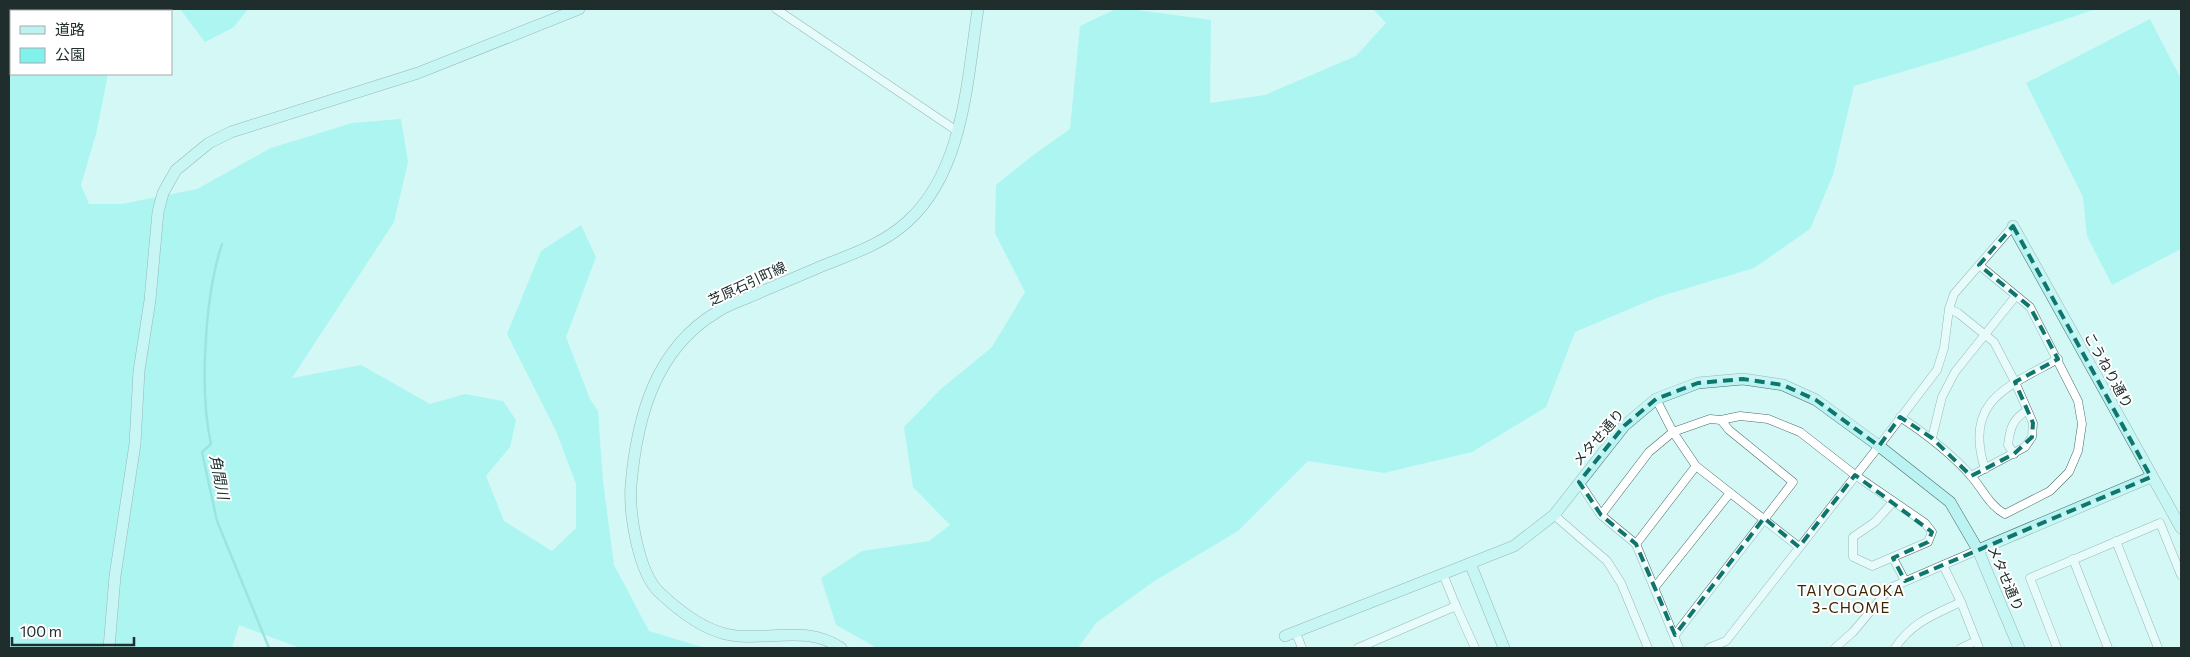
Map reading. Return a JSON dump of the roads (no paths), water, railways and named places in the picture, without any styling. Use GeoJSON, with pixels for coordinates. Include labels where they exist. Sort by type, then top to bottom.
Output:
{"type":"FeatureCollection","features":[{"type":"Feature","properties":{"kind":"street"},"geometry":{"type":"LineString","coordinates":[[110,648],[115,576],[135,444],[139,371],[150,300],[154,239],[163,194],[176,170],[209,143],[231,132],[418,74],[578,9]]}},
{"type":"Feature","properties":{"kind":"street"},"geometry":{"type":"LineString","coordinates":[[776,9],[957,131]]}},
{"type":"Feature","properties":{"kind":"street","name":"芝原石引町線"},"geometry":{"type":"LineString","coordinates":[[841,648],[819,636],[743,636],[724,634],[695,620],[659,593],[648,577],[635,530],[631,490],[634,448],[650,389],[677,346],[694,328],[717,311],[873,245],[907,222],[934,190],[948,163],[957,131],[978,9]]}},
{"type":"Feature","properties":{"kind":"street"},"geometry":{"type":"LineString","coordinates":[[1709,648],[1726,641],[1936,370],[1944,348],[1949,309],[1954,294],[2013,226]]}},
{"type":"Feature","properties":{"kind":"street","name":"こうねり通り"},"geometry":{"type":"LineString","coordinates":[[2013,226],[2181,528]]}},
{"type":"Feature","properties":{"kind":"street"},"geometry":{"type":"LineString","coordinates":[[1900,417],[1932,438],[1971,476],[1996,510],[2005,514],[2050,491],[2069,472],[2078,451],[2082,424],[2078,401],[2030,308],[1978,265]]}},
{"type":"Feature","properties":{"kind":"street"},"geometry":{"type":"LineString","coordinates":[[1932,438],[1942,397],[1955,372],[2015,297]]}},
{"type":"Feature","properties":{"kind":"street"},"geometry":{"type":"LineString","coordinates":[[1949,309],[1958,313],[1994,342],[2015,382],[2032,423],[2032,437],[2025,448],[1971,476]]}},
{"type":"Feature","properties":{"kind":"street"},"geometry":{"type":"LineString","coordinates":[[1985,469],[1979,450],[1979,431],[1984,412],[1994,398],[2015,382],[2058,359]]}},
{"type":"Feature","properties":{"kind":"street","name":"メタせ通り"},"geometry":{"type":"LineString","coordinates":[[1291,635],[1514,546],[1554,515],[1624,426],[1656,399],[1698,383],[1743,379],[1783,385],[1816,400],[1879,446],[1950,502],[1978,550],[2019,648]]}},
{"type":"Feature","properties":{"kind":"street"},"geometry":{"type":"LineString","coordinates":[[1656,399],[1673,432],[1696,466],[1799,547]]}},
{"type":"Feature","properties":{"kind":"street"},"geometry":{"type":"LineString","coordinates":[[2014,454],[2008,445],[2010,428],[2017,417],[2026,411]]}},
{"type":"Feature","properties":{"kind":"street"},"geometry":{"type":"LineString","coordinates":[[1601,515],[1649,452],[1673,432],[1710,419],[1720,420],[1740,416],[1768,419],[1800,432],[1855,475],[1925,523],[1932,532],[1928,542],[1872,566],[1853,557],[1853,537],[1875,522],[1894,502]]}},
{"type":"Feature","properties":{"kind":"street"},"geometry":{"type":"LineString","coordinates":[[1675,635],[1793,482],[1729,430],[1720,420]]}},
{"type":"Feature","properties":{"kind":"street"},"geometry":{"type":"LineString","coordinates":[[1636,544],[1696,466]]}},
{"type":"Feature","properties":{"kind":"street"},"geometry":{"type":"LineString","coordinates":[[1835,648],[1853,632],[1890,588],[2151,477]]}},
{"type":"Feature","properties":{"kind":"street"},"geometry":{"type":"LineString","coordinates":[[1579,482],[1601,515],[1636,544],[1679,648]]}},
{"type":"Feature","properties":{"kind":"street"},"geometry":{"type":"LineString","coordinates":[[1655,587],[1730,493]]}},
{"type":"Feature","properties":{"kind":"street"},"geometry":{"type":"LineString","coordinates":[[1554,515],[1607,561],[1621,583],[1648,648]]}},
{"type":"Feature","properties":{"kind":"street"},"geometry":{"type":"LineString","coordinates":[[2058,648],[2030,578],[2160,523],[2181,575]]}},
{"type":"Feature","properties":{"kind":"street"},"geometry":{"type":"LineString","coordinates":[[2116,541],[2158,648]]}},
{"type":"Feature","properties":{"kind":"street"},"geometry":{"type":"LineString","coordinates":[[1893,558],[1904,581]]}},
{"type":"Feature","properties":{"kind":"street"},"geometry":{"type":"LineString","coordinates":[[2073,559],[2108,648]]}},
{"type":"Feature","properties":{"kind":"street"},"geometry":{"type":"LineString","coordinates":[[1470,563],[1504,648]]}},
{"type":"Feature","properties":{"kind":"street"},"geometry":{"type":"LineString","coordinates":[[1943,565],[1978,644],[1961,648]]}},
{"type":"Feature","properties":{"kind":"street"},"geometry":{"type":"LineString","coordinates":[[1442,574],[1475,648]]}},
{"type":"Feature","properties":{"kind":"street"},"geometry":{"type":"LineString","coordinates":[[1895,648],[1904,634],[1915,624],[1961,602]]}},
{"type":"Feature","properties":{"kind":"street"},"geometry":{"type":"LineString","coordinates":[[1358,648],[1456,606]]}},
{"type":"Feature","properties":{"kind":"street"},"geometry":{"type":"LineString","coordinates":[[1291,635],[1302,648]]}},
{"type":"Feature","properties":{"kind":"waterway","name":"角間川"},"geometry":{"type":"LineString","coordinates":[[222,244],[211,289],[206,343],[205,398],[211,444],[202,452],[217,521],[269,648]]}},
{"type":"Feature","properties":{"kind":"district","name":"TAIYOGAOKA 3-CHOME"},"geometry":{"type":"Point","coordinates":[1851,598]}}]}
